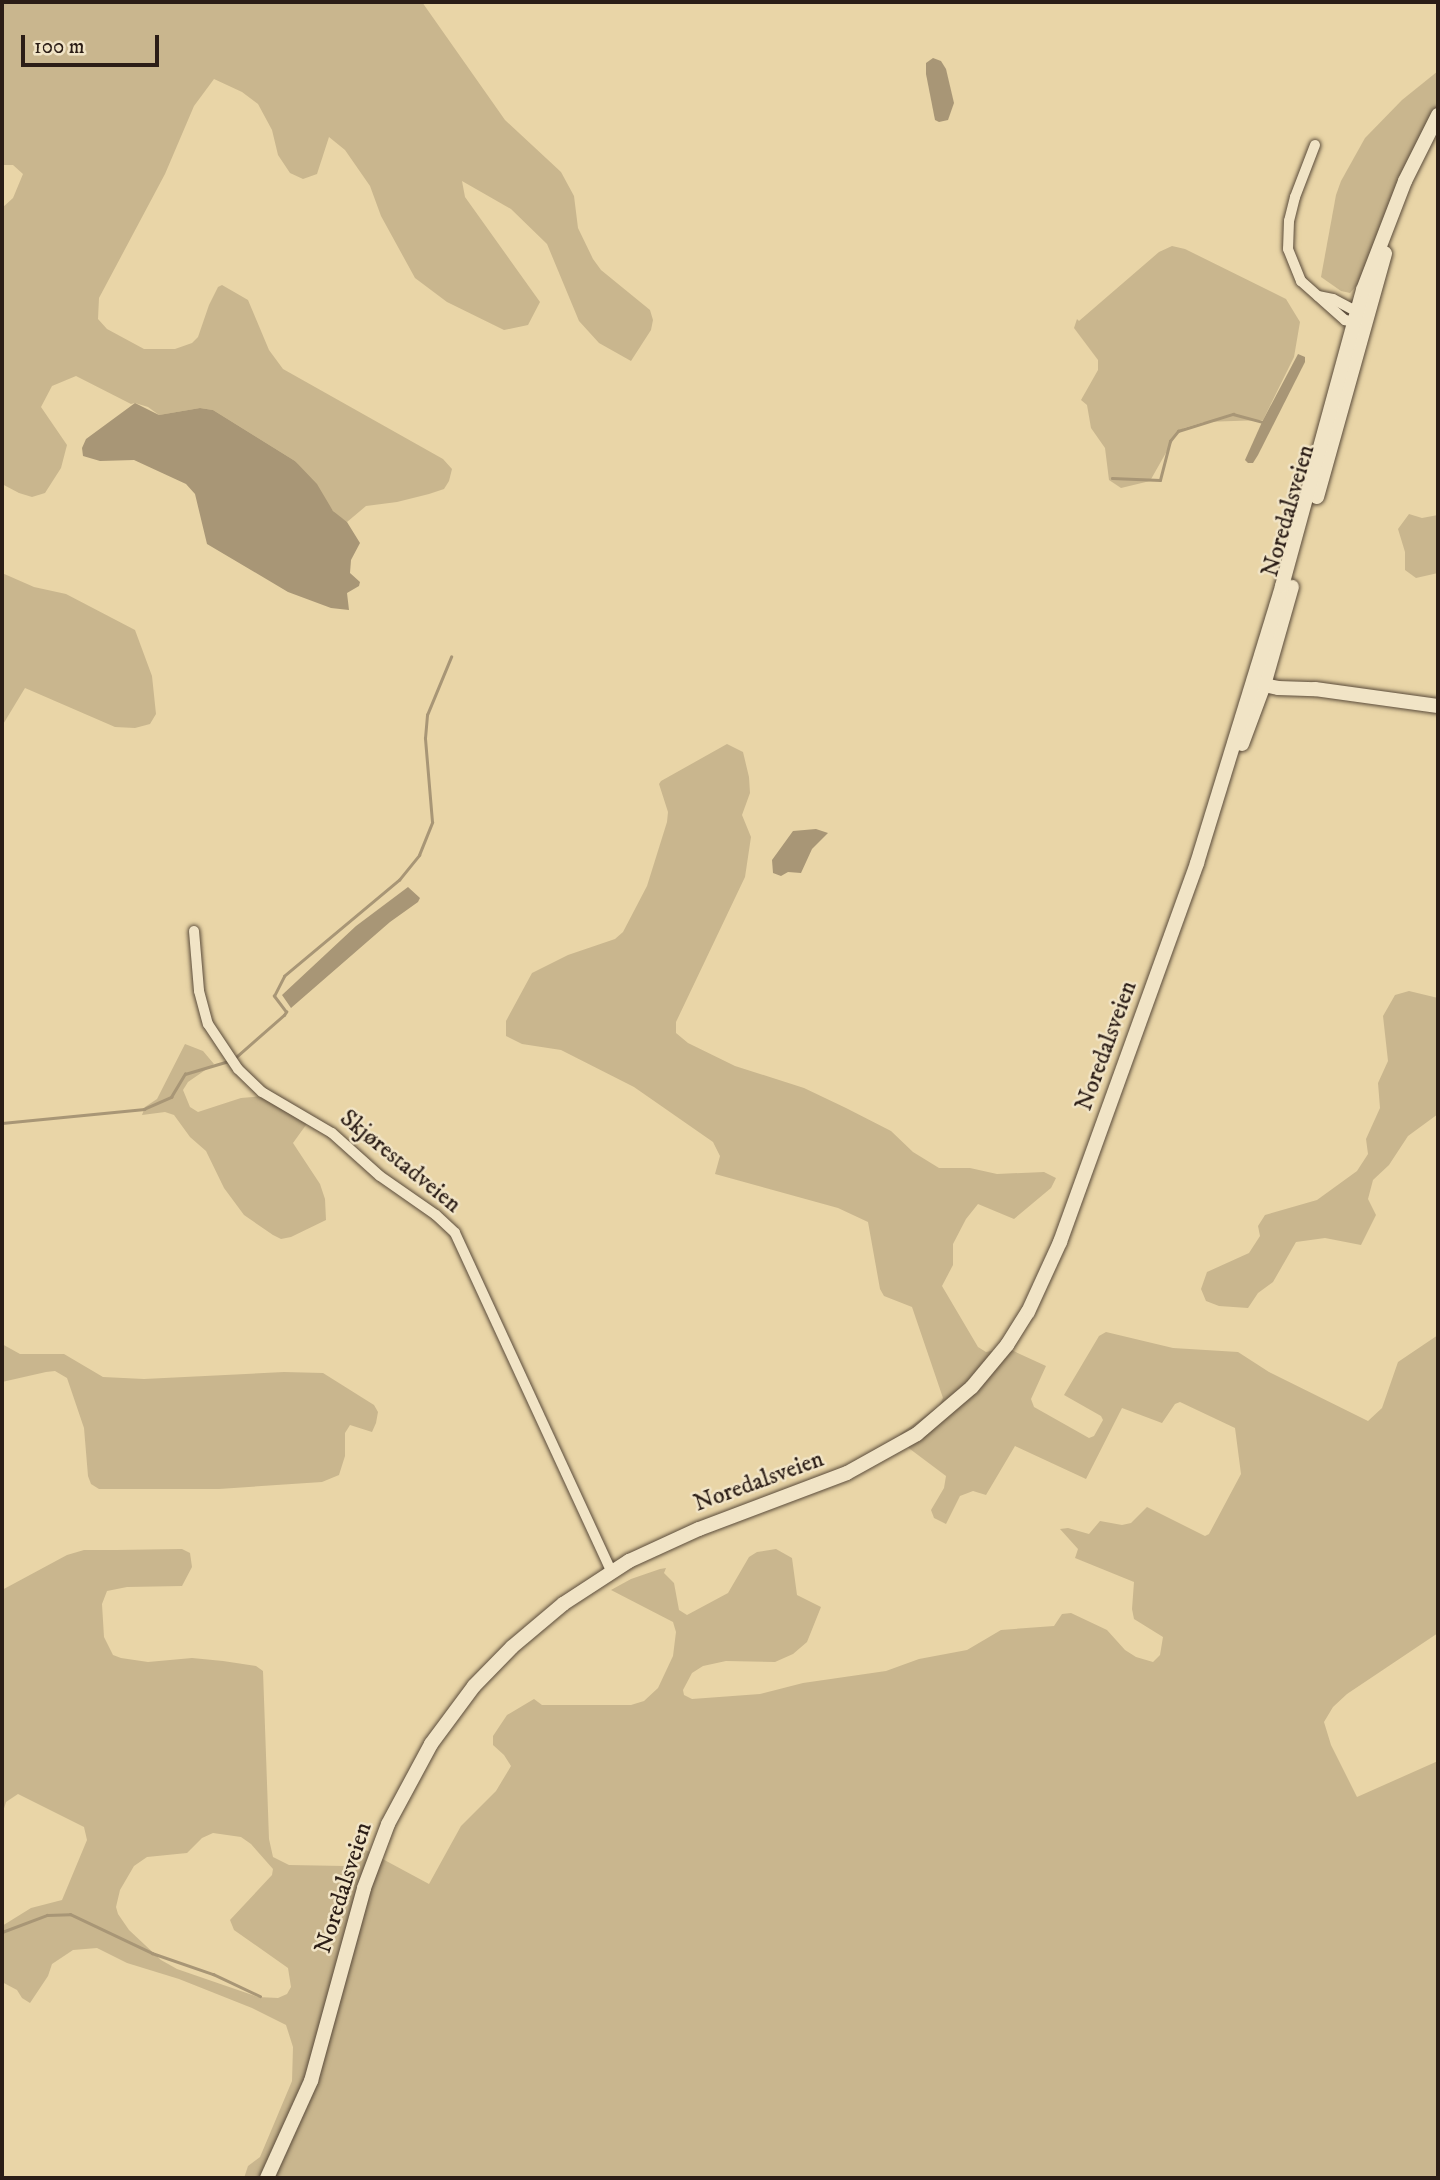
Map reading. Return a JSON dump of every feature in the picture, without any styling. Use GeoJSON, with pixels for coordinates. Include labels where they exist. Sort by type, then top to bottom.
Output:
{"type":"FeatureCollection","features":[{"type":"Feature","properties":{"kind":"main road","name":"Noredalsveien"},"geometry":{"type":"LineString","coordinates":[[267,2178],[311,2081],[367,1878],[388,1824],[413,1774],[450,1717],[498,1660],[563,1604],[611,1572],[678,1537],[818,1486],[874,1461],[939,1418],[992,1365],[1028,1312],[1060,1242],[1262,678],[1360,319],[1395,207],[1438,115]]}},
{"type":"Feature","properties":{"kind":"main road"},"geometry":{"type":"LineString","coordinates":[[1262,678],[1315,689],[1438,706]]}},
{"type":"Feature","properties":{"kind":"street"},"geometry":{"type":"LineString","coordinates":[[1315,145],[1295,197],[1289,221],[1288,249],[1301,281],[1318,296],[1333,299],[1360,319]]}},
{"type":"Feature","properties":{"kind":"street","name":"Skjørestadveien"},"geometry":{"type":"LineString","coordinates":[[194,931],[199,991],[208,1024],[238,1069],[262,1092],[332,1133],[380,1176],[436,1215],[455,1233],[611,1572]]}},
{"type":"Feature","properties":{"kind":"shaded area"},"geometry":{"type":"Polygon","coordinates":[[[2,2],[422,2],[505,120],[561,172],[574,196],[578,228],[593,259],[601,270],[650,310],[653,320],[651,330],[631,361],[599,343],[579,321],[547,244],[511,209],[462,181],[465,197],[540,302],[528,325],[504,330],[447,302],[415,278],[381,216],[370,186],[345,150],[329,137],[317,174],[303,179],[290,173],[278,155],[272,130],[258,104],[242,92],[214,79],[194,106],[165,174],[99,298],[98,319],[107,329],[144,349],[175,349],[192,343],[198,337],[209,305],[218,287],[222,285],[248,300],[269,350],[283,369],[443,459],[452,469],[449,481],[444,489],[429,494],[366,506],[347,522],[336,515],[295,461],[213,410],[200,408],[159,415],[148,407],[131,404],[76,376],[52,386],[41,407],[67,445],[61,468],[45,493],[32,497],[19,493],[2,484],[2,208],[13,198],[23,174],[13,165],[2,165],[2,2]]]}},
{"type":"Feature","properties":{"kind":"shaded area"},"geometry":{"type":"Polygon","coordinates":[[[933,58],[941,61],[946,69],[954,103],[948,120],[939,122],[935,120],[926,74],[926,63],[933,58]]]}},
{"type":"Feature","properties":{"kind":"shaded area"},"geometry":{"type":"Polygon","coordinates":[[[1438,71],[1438,107],[1360,282],[1350,293],[1341,291],[1321,277],[1341,181],[1365,138],[1402,100],[1438,71]]]}},
{"type":"Feature","properties":{"kind":"shaded area"},"geometry":{"type":"Polygon","coordinates":[[[1172,246],[1185,249],[1286,299],[1300,322],[1294,357],[1263,420],[1204,422],[1184,428],[1176,435],[1150,481],[1121,488],[1109,480],[1105,448],[1091,428],[1087,405],[1081,400],[1098,370],[1098,360],[1074,328],[1077,319],[1079,321],[1159,252],[1172,246]]]}},
{"type":"Feature","properties":{"kind":"shaded area"},"geometry":{"type":"Polygon","coordinates":[[[1298,354],[1305,357],[1305,362],[1258,455],[1253,463],[1248,463],[1245,460],[1262,422],[1298,354]]]}},
{"type":"Feature","properties":{"kind":"shaded area"},"geometry":{"type":"Polygon","coordinates":[[[135,403],[159,415],[200,408],[213,410],[295,461],[317,484],[333,511],[347,522],[360,543],[351,560],[350,573],[360,582],[359,586],[347,593],[349,610],[331,608],[288,592],[207,544],[195,494],[186,484],[134,460],[100,461],[83,456],[82,448],[86,439],[135,403]]]}},
{"type":"Feature","properties":{"kind":"shaded area"},"geometry":{"type":"Polygon","coordinates":[[[1409,514],[1422,518],[1438,515],[1438,573],[1416,578],[1405,570],[1405,552],[1398,529],[1409,514]]]}},
{"type":"Feature","properties":{"kind":"shaded area"},"geometry":{"type":"Polygon","coordinates":[[[2,573],[34,587],[66,594],[135,630],[152,676],[156,714],[150,724],[135,728],[115,727],[25,688],[2,726],[2,573]]]}},
{"type":"Feature","properties":{"kind":"shaded area"},"geometry":{"type":"Polygon","coordinates":[[[727,744],[743,752],[750,793],[742,815],[751,837],[745,877],[676,1022],[676,1033],[688,1043],[735,1066],[804,1088],[891,1131],[913,1152],[939,1168],[970,1168],[997,1174],[1044,1172],[1056,1178],[1051,1188],[1014,1219],[978,1204],[966,1219],[953,1244],[953,1265],[942,1286],[978,1347],[986,1352],[1007,1348],[1046,1366],[1031,1399],[1034,1407],[1089,1438],[1094,1436],[1103,1420],[1101,1416],[1064,1395],[1099,1336],[1106,1332],[1173,1348],[1238,1352],[1269,1372],[1368,1421],[1382,1408],[1398,1362],[1438,1335],[1438,1633],[1347,1694],[1333,1707],[1324,1722],[1331,1745],[1357,1797],[1438,1761],[1438,2178],[244,2178],[248,2166],[260,2157],[292,2081],[293,2047],[286,2025],[252,2008],[179,1979],[127,1963],[97,1948],[73,1950],[52,1964],[48,1976],[30,2003],[22,1998],[17,1990],[2,1982],[2,1926],[31,1908],[62,1900],[87,1840],[84,1827],[18,1794],[6,1802],[2,1815],[2,1590],[67,1555],[84,1550],[182,1549],[190,1553],[192,1567],[182,1586],[127,1587],[107,1591],[102,1604],[104,1637],[113,1655],[148,1662],[192,1658],[223,1661],[256,1666],[263,1671],[269,1839],[273,1857],[289,1865],[345,1866],[357,1860],[364,1849],[429,1884],[461,1826],[496,1791],[511,1766],[493,1745],[493,1736],[507,1715],[534,1699],[542,1705],[631,1705],[644,1701],[658,1688],[673,1656],[676,1632],[673,1622],[611,1590],[631,1579],[660,1569],[666,1568],[664,1573],[674,1583],[679,1610],[687,1615],[728,1593],[749,1557],[757,1552],[776,1549],[792,1558],[797,1595],[821,1607],[807,1642],[793,1654],[775,1662],[726,1661],[703,1666],[692,1673],[683,1690],[684,1695],[692,1699],[760,1694],[803,1683],[886,1671],[919,1659],[967,1650],[1001,1630],[1054,1626],[1062,1614],[1071,1613],[1107,1630],[1125,1650],[1136,1657],[1153,1662],[1160,1655],[1163,1637],[1134,1619],[1134,1582],[1075,1558],[1078,1549],[1060,1529],[1068,1528],[1089,1534],[1100,1521],[1122,1525],[1131,1523],[1147,1507],[1205,1536],[1209,1534],[1241,1474],[1235,1428],[1180,1402],[1175,1404],[1162,1423],[1122,1408],[1086,1479],[1015,1446],[986,1495],[973,1491],[960,1496],[946,1524],[934,1518],[931,1510],[944,1488],[946,1476],[906,1446],[900,1434],[939,1406],[943,1398],[912,1307],[884,1296],[880,1289],[868,1222],[838,1208],[715,1174],[720,1156],[713,1142],[634,1087],[561,1050],[522,1044],[506,1036],[506,1021],[532,973],[568,955],[615,939],[623,932],[647,886],[667,822],[668,812],[659,784],[727,744]],[[213,1833],[202,1838],[187,1853],[147,1857],[134,1866],[120,1890],[116,1907],[129,1930],[161,1960],[177,1969],[258,1997],[278,1998],[287,1994],[291,1987],[288,1968],[234,1930],[230,1920],[272,1875],[273,1869],[251,1844],[241,1837],[213,1833]]]}},
{"type":"Feature","properties":{"kind":"shaded area"},"geometry":{"type":"Polygon","coordinates":[[[816,829],[828,833],[812,849],[801,873],[788,872],[781,876],[773,873],[772,860],[793,831],[816,829]]]}},
{"type":"Feature","properties":{"kind":"shaded area"},"geometry":{"type":"Polygon","coordinates":[[[408,887],[420,898],[418,902],[390,922],[291,1008],[282,995],[356,926],[408,887]]]}},
{"type":"Feature","properties":{"kind":"shaded area"},"geometry":{"type":"Polygon","coordinates":[[[1409,991],[1438,998],[1438,1114],[1408,1136],[1389,1165],[1373,1180],[1368,1199],[1376,1215],[1361,1245],[1325,1238],[1296,1242],[1273,1282],[1258,1293],[1248,1308],[1219,1306],[1206,1301],[1201,1289],[1207,1272],[1249,1253],[1260,1236],[1258,1226],[1265,1215],[1317,1200],[1357,1171],[1368,1154],[1366,1139],[1380,1108],[1378,1083],[1388,1061],[1383,1016],[1395,995],[1409,991]]]}},
{"type":"Feature","properties":{"kind":"shaded area"},"geometry":{"type":"Polygon","coordinates":[[[185,1044],[203,1051],[214,1064],[188,1082],[183,1090],[190,1107],[198,1112],[241,1098],[264,1096],[311,1118],[293,1143],[320,1184],[325,1199],[326,1220],[291,1237],[281,1239],[273,1235],[244,1215],[224,1188],[206,1151],[190,1137],[174,1115],[165,1112],[142,1115],[145,1107],[157,1099],[185,1044]]]}},
{"type":"Feature","properties":{"kind":"shaded area"},"geometry":{"type":"Polygon","coordinates":[[[2,1344],[20,1354],[64,1354],[103,1377],[144,1379],[284,1372],[323,1373],[374,1405],[378,1412],[376,1423],[372,1432],[350,1425],[345,1433],[345,1456],[339,1475],[322,1482],[219,1489],[99,1489],[91,1484],[88,1476],[84,1428],[67,1378],[55,1371],[2,1382],[2,1344]]]}},
{"type":"Feature","properties":{"kind":"waterway"},"geometry":{"type":"LineString","coordinates":[[1112,478],[1160,480],[1170,441],[1178,431],[1233,414],[1262,422]]}},
{"type":"Feature","properties":{"kind":"waterway"},"geometry":{"type":"LineString","coordinates":[[235,1058],[286,1012],[274,996],[284,976],[399,880],[419,855],[432,822],[425,738],[427,715],[451,657]]}},
{"type":"Feature","properties":{"kind":"waterway"},"geometry":{"type":"LineString","coordinates":[[2,1123],[144,1109],[171,1097],[185,1074],[229,1061]]}},
{"type":"Feature","properties":{"kind":"waterway"},"geometry":{"type":"LineString","coordinates":[[2,1932],[47,1915],[70,1914],[152,1953],[213,1974],[260,1996]]}}]}
